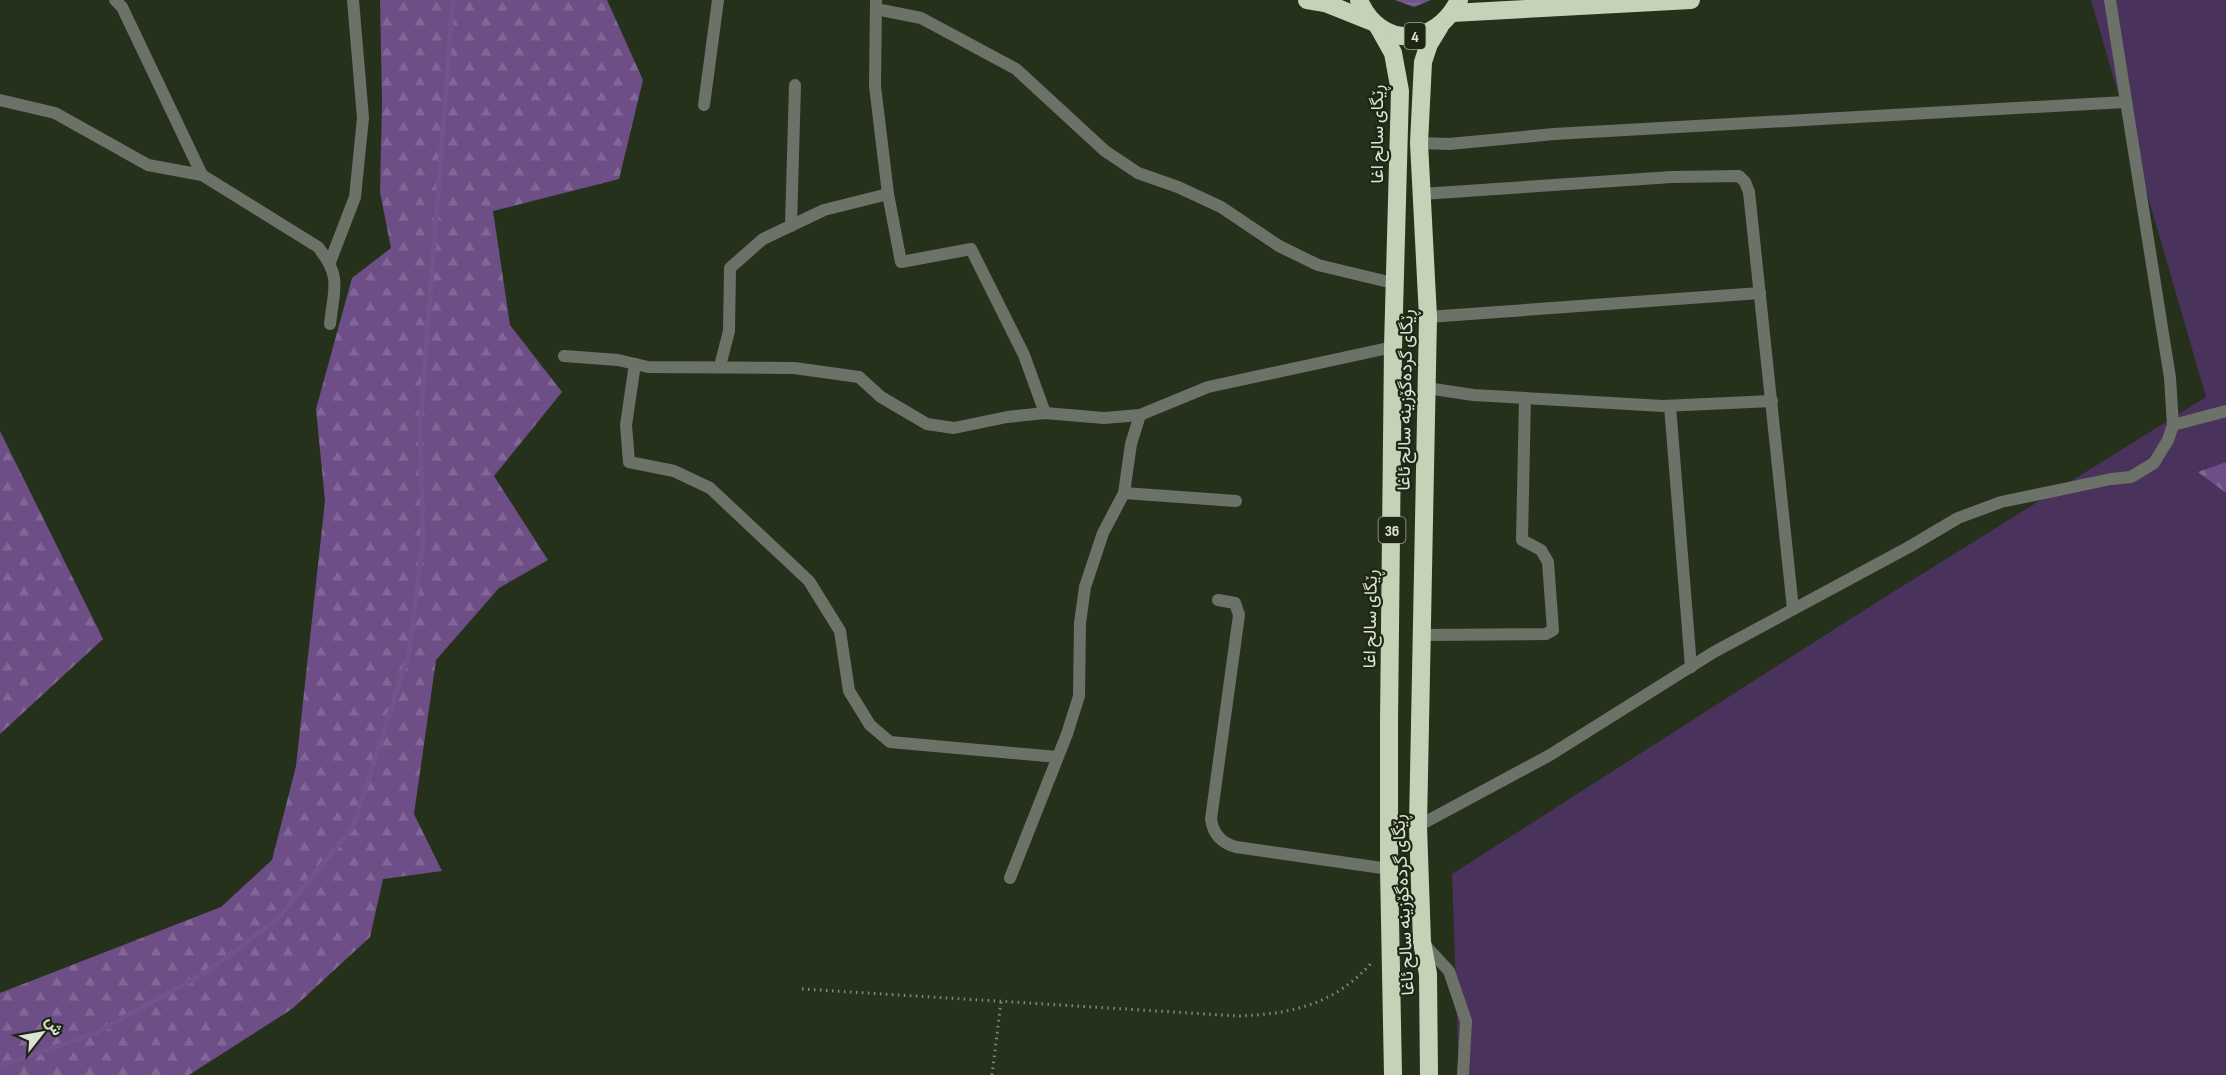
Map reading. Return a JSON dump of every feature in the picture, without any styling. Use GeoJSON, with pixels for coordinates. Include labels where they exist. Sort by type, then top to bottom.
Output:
{"type":"FeatureCollection","features":[{"type":"Feature","properties":{"kind":"highway","name":"4"},"geometry":{"type":"LineString","coordinates":[[1307,0],[1351,11],[1403,36],[1422,34],[1440,27],[1456,7],[1691,0]]}},
{"type":"Feature","properties":{"kind":"highway","name":"ڕێگای سالح اغا"},"geometry":{"type":"LineString","coordinates":[[1359,0],[1393,53],[1400,91],[1397,284],[1393,347],[1389,869],[1394,1075]]}},
{"type":"Feature","properties":{"kind":"highway","name":"ڕێگای گردەگۆزینە سالح ئاغا"},"geometry":{"type":"LineString","coordinates":[[1429,1075],[1428,974],[1422,942],[1418,826],[1428,316],[1419,143],[1423,62],[1429,44],[1440,27]]}},
{"type":"Feature","properties":{"kind":"highway"},"geometry":{"type":"LineString","coordinates":[[1390,942],[1422,942]]}},
{"type":"Feature","properties":{"kind":"street"},"geometry":{"type":"LineString","coordinates":[[115,0],[126,16],[202,175]]}},
{"type":"Feature","properties":{"kind":"street"},"geometry":{"type":"LineString","coordinates":[[330,262],[355,197],[363,118],[353,0]]}},
{"type":"Feature","properties":{"kind":"street"},"geometry":{"type":"LineString","coordinates":[[704,105],[718,0]]}},
{"type":"Feature","properties":{"kind":"street"},"geometry":{"type":"LineString","coordinates":[[1418,826],[1551,755],[1691,667],[1958,518],[2001,502],[2111,478],[2131,477],[2154,463],[2168,440],[2173,425],[2170,378],[2110,0]]}},
{"type":"Feature","properties":{"kind":"street"},"geometry":{"type":"LineString","coordinates":[[1045,413],[1024,355],[971,249],[901,262],[888,194],[875,86],[876,5],[921,18],[1016,69],[1105,151],[1138,173],[1178,187],[1221,207],[1279,246],[1318,264],[1397,284]]}},
{"type":"Feature","properties":{"kind":"street"},"geometry":{"type":"LineString","coordinates":[[791,226],[795,85]]}},
{"type":"Feature","properties":{"kind":"street"},"geometry":{"type":"LineString","coordinates":[[0,100],[55,113],[148,165],[202,175],[318,247],[330,262],[336,276],[330,324]]}},
{"type":"Feature","properties":{"kind":"street"},"geometry":{"type":"LineString","coordinates":[[1419,143],[1449,144],[1554,134],[2125,102]]}},
{"type":"Feature","properties":{"kind":"street"},"geometry":{"type":"LineString","coordinates":[[1422,194],[1672,177],[1739,176],[1745,182],[1749,192],[1793,609]]}},
{"type":"Feature","properties":{"kind":"street"},"geometry":{"type":"LineString","coordinates":[[720,366],[729,331],[730,268],[763,239],[824,210],[888,194]]}},
{"type":"Feature","properties":{"kind":"street"},"geometry":{"type":"LineString","coordinates":[[1428,316],[1760,292]]}},
{"type":"Feature","properties":{"kind":"street"},"geometry":{"type":"LineString","coordinates":[[564,357],[618,360],[648,367],[794,368],[859,377],[881,397],[927,424],[954,428],[1007,417],[1045,413],[1104,418],[1140,415],[1208,387],[1393,347]]}},
{"type":"Feature","properties":{"kind":"street"},"geometry":{"type":"LineString","coordinates":[[635,364],[626,425],[629,462],[674,471],[710,488],[809,581],[840,631],[849,691],[870,725],[890,742],[1057,757]]}},
{"type":"Feature","properties":{"kind":"street"},"geometry":{"type":"LineString","coordinates":[[1427,388],[1525,398],[1670,406],[1772,401]]}},
{"type":"Feature","properties":{"kind":"street"},"geometry":{"type":"LineString","coordinates":[[1422,635],[1546,634],[1553,630],[1548,562],[1541,550],[1522,540],[1525,398]]}},
{"type":"Feature","properties":{"kind":"street"},"geometry":{"type":"LineString","coordinates":[[1670,406],[1691,667]]}},
{"type":"Feature","properties":{"kind":"street"},"geometry":{"type":"LineString","coordinates":[[2173,425],[2226,411]]}},
{"type":"Feature","properties":{"kind":"street"},"geometry":{"type":"LineString","coordinates":[[1010,878],[1079,696],[1080,623],[1085,587],[1103,533],[1124,493],[1131,444],[1140,415]]}},
{"type":"Feature","properties":{"kind":"street"},"geometry":{"type":"LineString","coordinates":[[1124,493],[1236,501]]}},
{"type":"Feature","properties":{"kind":"street"},"geometry":{"type":"LineString","coordinates":[[1218,600],[1235,603],[1239,615],[1211,819],[1216,834],[1228,845],[1236,848],[1389,869]]}},
{"type":"Feature","properties":{"kind":"street"},"geometry":{"type":"LineString","coordinates":[[1422,942],[1449,971],[1466,1021],[1463,1075]]}},
{"type":"Feature","properties":{"kind":"path"},"geometry":{"type":"LineString","coordinates":[[802,989],[1238,1016],[1270,1015],[1300,1009],[1356,982],[1390,942]]}},
{"type":"Feature","properties":{"kind":"path"},"geometry":{"type":"LineString","coordinates":[[992,1075],[1001,1002]]}},
{"type":"Feature","properties":{"kind":"shaded area"},"geometry":{"type":"Polygon","coordinates":[[[1395,0],[1431,0],[1414,7],[1395,0]]]}},
{"type":"Feature","properties":{"kind":"shaded area"},"geometry":{"type":"Polygon","coordinates":[[[2091,0],[2226,0],[2226,1075],[1459,1075],[1452,874],[1877,602],[2206,397],[2091,0]]]}},
{"type":"Feature","properties":{"kind":"green space"},"geometry":{"type":"Polygon","coordinates":[[[380,0],[607,0],[643,80],[619,179],[493,211],[510,325],[562,392],[494,476],[548,560],[499,588],[436,660],[414,814],[442,871],[383,879],[370,937],[292,1009],[189,1075],[0,1075],[0,993],[221,907],[272,860],[296,766],[325,501],[316,409],[352,278],[391,248],[380,192],[382,102],[380,0]]]}},
{"type":"Feature","properties":{"kind":"green space"},"geometry":{"type":"Polygon","coordinates":[[[0,431],[103,639],[0,734],[0,431]]]}},
{"type":"Feature","properties":{"kind":"green space"},"geometry":{"type":"Polygon","coordinates":[[[2226,462],[2226,493],[2198,472],[2226,462]]]}},
{"type":"Feature","properties":{"kind":"waterway"},"geometry":{"type":"LineString","coordinates":[[0,1066],[96,1033],[210,970],[278,918],[353,827],[409,653],[423,542],[420,426],[453,0]]}}]}
